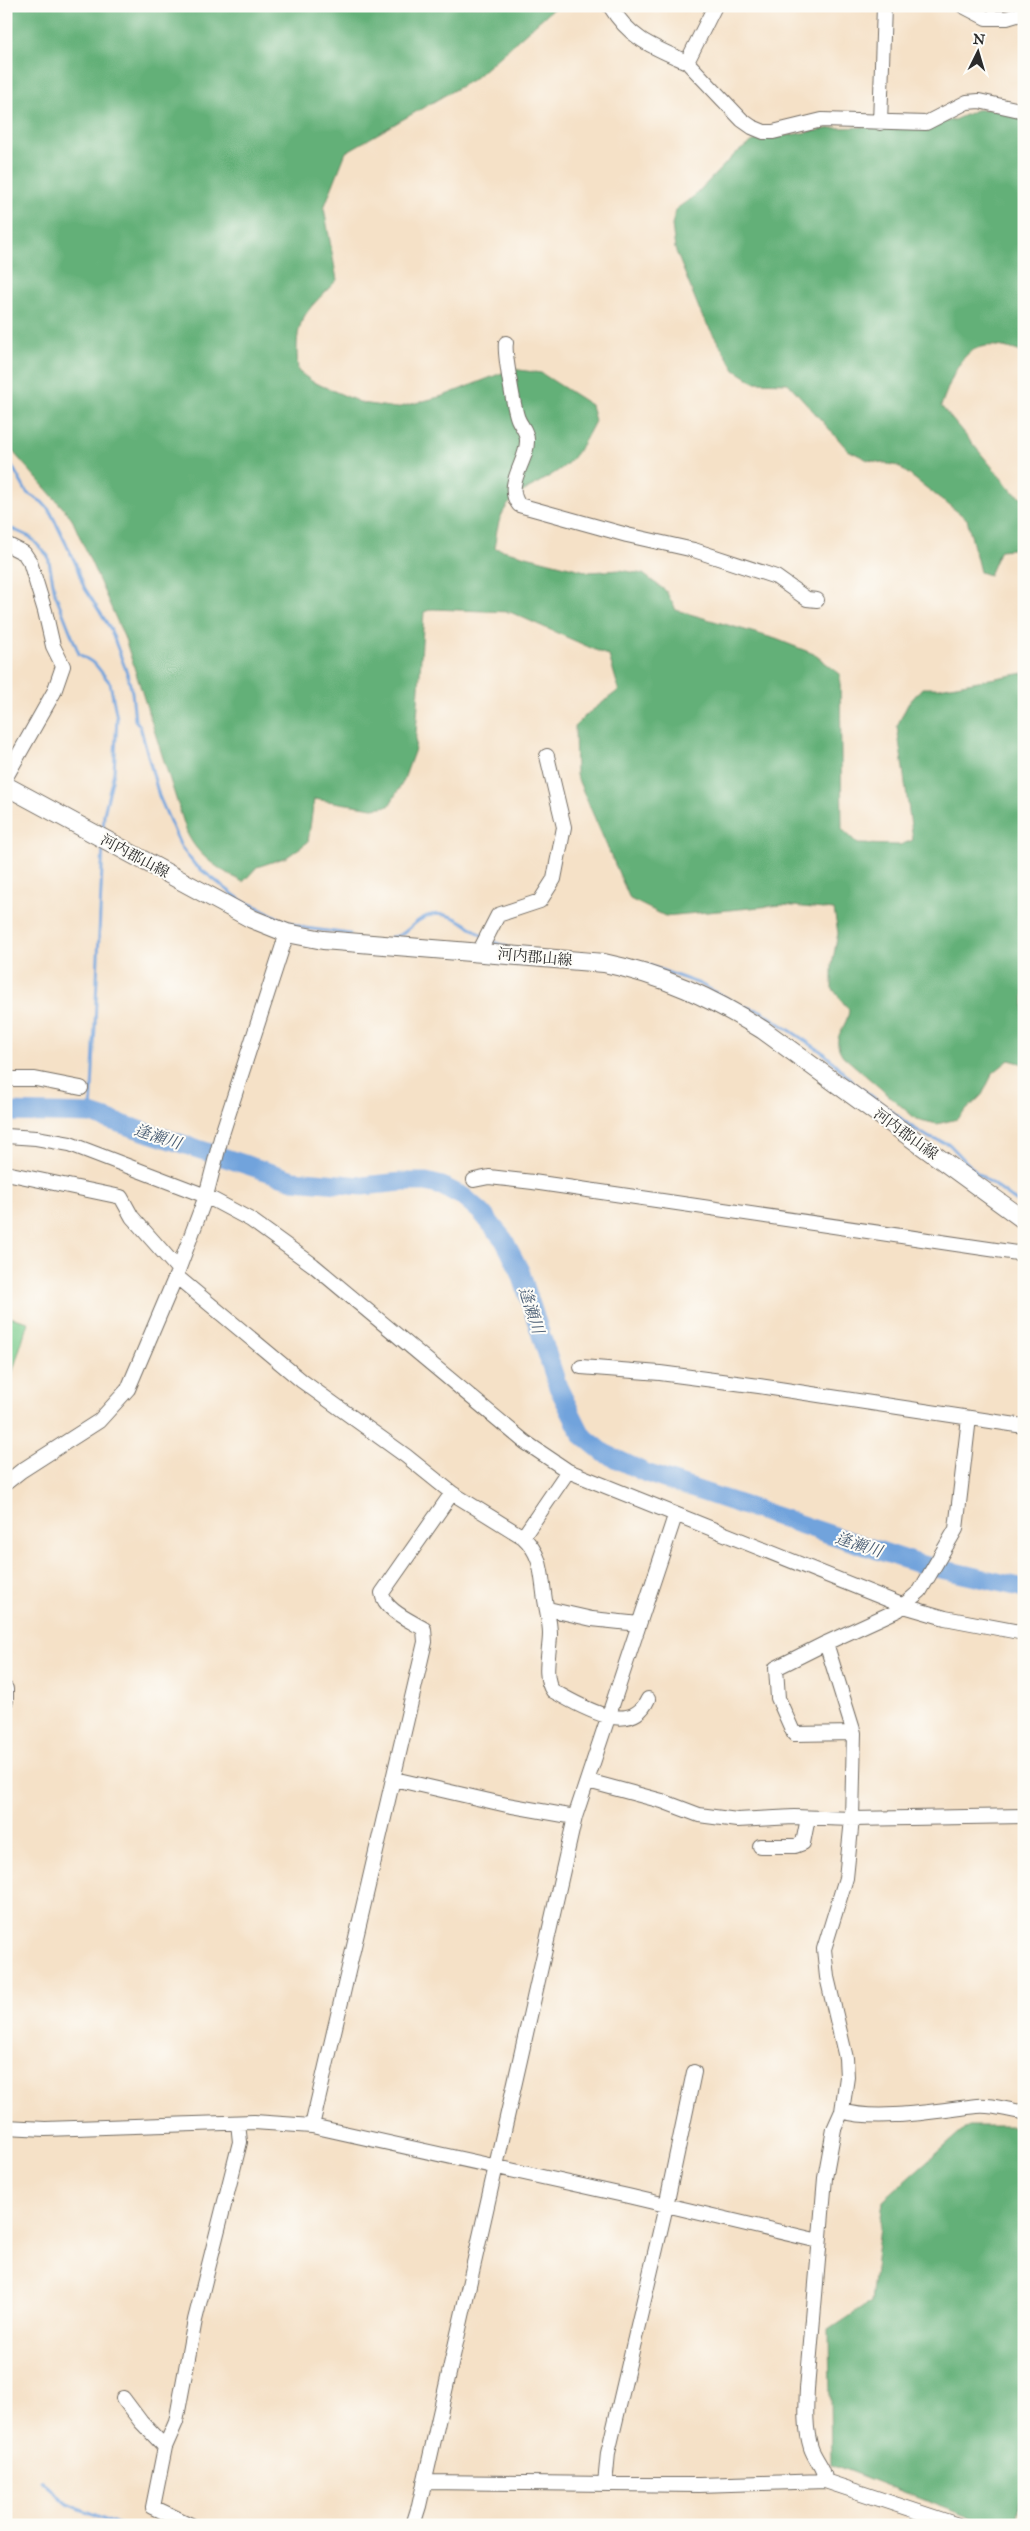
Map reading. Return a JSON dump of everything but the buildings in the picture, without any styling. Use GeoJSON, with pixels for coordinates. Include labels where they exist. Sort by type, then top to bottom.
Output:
{"type":"FeatureCollection","features":[{"type":"Feature","properties":{"kind":"main road","name":"河内郡山線"},"geometry":{"type":"LineString","coordinates":[[6,786],[252,919],[287,933],[323,940],[604,963],[668,980],[709,998],[763,1030],[1024,1220]]}},
{"type":"Feature","properties":{"kind":"street"},"geometry":{"type":"LineString","coordinates":[[610,6],[622,25],[641,41],[687,62],[742,120],[758,131],[773,132],[822,120],[926,124],[967,102],[979,101],[1024,111]]}},
{"type":"Feature","properties":{"kind":"street"},"geometry":{"type":"LineString","coordinates":[[687,62],[715,6]]}},
{"type":"Feature","properties":{"kind":"street"},"geometry":{"type":"LineString","coordinates":[[880,123],[884,6]]}},
{"type":"Feature","properties":{"kind":"street"},"geometry":{"type":"LineString","coordinates":[[963,6],[986,18],[1007,18],[1024,13]]}},
{"type":"Feature","properties":{"kind":"street"},"geometry":{"type":"LineString","coordinates":[[506,343],[518,420],[527,438],[526,450],[513,489],[514,498],[519,505],[627,535],[694,550],[776,577],[807,599],[817,600]]}},
{"type":"Feature","properties":{"kind":"street"},"geometry":{"type":"LineString","coordinates":[[6,544],[24,553],[30,562],[46,611],[53,646],[63,666],[54,692],[6,777]]}},
{"type":"Feature","properties":{"kind":"street"},"geometry":{"type":"LineString","coordinates":[[479,952],[498,915],[540,901],[554,879],[564,827],[547,756]]}},
{"type":"Feature","properties":{"kind":"street"},"geometry":{"type":"LineString","coordinates":[[6,1483],[49,1452],[78,1436],[113,1407],[128,1389],[177,1272],[207,1192],[222,1134],[287,933]]}},
{"type":"Feature","properties":{"kind":"street"},"geometry":{"type":"LineString","coordinates":[[6,1078],[35,1079],[82,1088]]}},
{"type":"Feature","properties":{"kind":"street"},"geometry":{"type":"LineString","coordinates":[[6,1136],[36,1138],[70,1144],[207,1192],[251,1220],[313,1265],[525,1442],[568,1471],[675,1516],[904,1606],[945,1618],[1024,1633]]}},
{"type":"Feature","properties":{"kind":"street"},"geometry":{"type":"LineString","coordinates":[[6,1173],[120,1197],[132,1217],[177,1272],[302,1382],[452,1493],[523,1537],[532,1545],[539,1560],[548,1609],[550,1686],[554,1690],[590,1710],[616,1719],[638,1712],[644,1708],[648,1699]]}},
{"type":"Feature","properties":{"kind":"street"},"geometry":{"type":"LineString","coordinates":[[474,1180],[489,1177],[532,1182],[1024,1254]]}},
{"type":"Feature","properties":{"kind":"street"},"geometry":{"type":"LineString","coordinates":[[581,1367],[660,1373],[758,1386],[1024,1426]]}},
{"type":"Feature","properties":{"kind":"street"},"geometry":{"type":"LineString","coordinates":[[854,1733],[794,1734],[778,1698],[776,1668],[904,1606],[920,1592],[956,1528],[968,1418]]}},
{"type":"Feature","properties":{"kind":"street"},"geometry":{"type":"LineString","coordinates":[[523,1537],[568,1471]]}},
{"type":"Feature","properties":{"kind":"street"},"geometry":{"type":"LineString","coordinates":[[312,2126],[394,1778],[425,1634],[424,1629],[392,1608],[386,1602],[382,1593],[452,1493]]}},
{"type":"Feature","properties":{"kind":"street"},"geometry":{"type":"LineString","coordinates":[[413,2525],[575,1817],[675,1516]]}},
{"type":"Feature","properties":{"kind":"street"},"geometry":{"type":"LineString","coordinates":[[548,1609],[592,1619],[639,1624]]}},
{"type":"Feature","properties":{"kind":"street"},"geometry":{"type":"LineString","coordinates":[[824,2481],[822,2467],[812,2451],[806,2419],[828,2155],[834,2128],[842,2111],[846,2064],[824,1948],[846,1878],[852,1819],[854,1733],[826,1643]]}},
{"type":"Feature","properties":{"kind":"street"},"geometry":{"type":"LineString","coordinates":[[6,1689],[6,1700]]}},
{"type":"Feature","properties":{"kind":"street"},"geometry":{"type":"LineString","coordinates":[[394,1778],[507,1805],[575,1817]]}},
{"type":"Feature","properties":{"kind":"street"},"geometry":{"type":"LineString","coordinates":[[588,1781],[716,1818],[737,1820],[1024,1816]]}},
{"type":"Feature","properties":{"kind":"street"},"geometry":{"type":"LineString","coordinates":[[760,1846],[796,1846],[803,1843],[808,1818]]}},
{"type":"Feature","properties":{"kind":"street"},"geometry":{"type":"LineString","coordinates":[[605,2484],[608,2454],[666,2206],[694,2072]]}},
{"type":"Feature","properties":{"kind":"street"},"geometry":{"type":"LineString","coordinates":[[842,2111],[851,2114],[879,2114],[940,2111],[978,2106],[1024,2112]]}},
{"type":"Feature","properties":{"kind":"street"},"geometry":{"type":"LineString","coordinates":[[6,2127],[54,2129],[271,2123],[312,2126],[820,2242]]}},
{"type":"Feature","properties":{"kind":"street"},"geometry":{"type":"LineString","coordinates":[[191,2525],[153,2507],[165,2447],[176,2422],[195,2320],[240,2142],[238,2124]]}},
{"type":"Feature","properties":{"kind":"street"},"geometry":{"type":"LineString","coordinates":[[123,2398],[141,2422],[165,2447]]}},
{"type":"Feature","properties":{"kind":"street"},"geometry":{"type":"LineString","coordinates":[[424,2482],[699,2485],[824,2481],[958,2525]]}},
{"type":"Feature","properties":{"kind":"green space"},"geometry":{"type":"Polygon","coordinates":[[[6,6],[556,6],[475,78],[346,152],[324,208],[337,280],[308,311],[299,328],[297,339],[298,371],[313,382],[362,403],[396,408],[443,396],[512,369],[541,373],[591,405],[595,421],[581,446],[562,468],[525,490],[507,506],[501,516],[497,530],[495,548],[589,572],[620,570],[643,574],[666,591],[676,610],[776,639],[814,654],[840,674],[842,829],[858,844],[900,845],[913,840],[897,726],[908,704],[922,688],[939,688],[1024,673],[1024,1064],[1009,1060],[993,1073],[982,1095],[957,1119],[937,1124],[916,1119],[843,1056],[839,1049],[838,1038],[848,1017],[849,1010],[832,988],[832,965],[838,933],[834,910],[782,905],[665,916],[630,899],[576,775],[575,726],[586,715],[619,690],[609,656],[510,612],[432,609],[424,612],[415,749],[403,782],[389,806],[373,808],[314,799],[308,842],[287,857],[257,867],[243,882],[210,862],[197,849],[187,833],[125,639],[71,517],[6,444],[6,6]]]}},
{"type":"Feature","properties":{"kind":"green space"},"geometry":{"type":"Polygon","coordinates":[[[976,110],[1004,111],[1024,120],[1024,353],[1005,347],[990,346],[977,348],[960,363],[941,406],[1013,492],[1024,498],[1024,548],[1000,550],[989,575],[980,572],[967,519],[898,466],[868,460],[848,450],[788,383],[754,382],[735,370],[702,316],[675,249],[672,225],[676,209],[693,197],[735,154],[753,141],[832,128],[928,125],[954,120],[976,110]]]}},
{"type":"Feature","properties":{"kind":"green space"},"geometry":{"type":"Polygon","coordinates":[[[6,1316],[28,1322],[6,1393],[6,1316]]]}},
{"type":"Feature","properties":{"kind":"green space"},"geometry":{"type":"Polygon","coordinates":[[[968,2126],[1024,2126],[1024,2499],[1020,2499],[1016,2525],[989,2525],[831,2464],[829,2330],[871,2302],[883,2201],[968,2126]]]}},
{"type":"Feature","properties":{"kind":"waterway"},"geometry":{"type":"LineString","coordinates":[[6,455],[27,493],[42,502],[50,511],[75,562],[84,587],[110,628],[127,673],[132,692],[135,720],[140,726],[159,796],[181,847],[195,865],[242,901],[282,920],[305,928],[350,934]]}},
{"type":"Feature","properties":{"kind":"waterway"},"geometry":{"type":"LineString","coordinates":[[6,526],[30,537],[48,556],[55,593],[79,654],[95,664],[110,683],[117,718],[114,772],[104,814],[103,831]]}},
{"type":"Feature","properties":{"kind":"waterway"},"geometry":{"type":"LineString","coordinates":[[91,1114],[103,845]]}},
{"type":"Feature","properties":{"kind":"waterway"},"geometry":{"type":"LineString","coordinates":[[391,937],[403,933],[418,921],[435,914],[452,917],[461,921],[484,937]]}},
{"type":"Feature","properties":{"kind":"waterway"},"geometry":{"type":"LineString","coordinates":[[489,940],[507,947]]}},
{"type":"Feature","properties":{"kind":"waterway"},"geometry":{"type":"LineString","coordinates":[[647,965],[700,984],[742,1006],[761,1011],[825,1054],[853,1082],[912,1127],[930,1138],[949,1144],[976,1172],[1024,1207]]}},
{"type":"Feature","properties":{"kind":"waterway","name":"逢瀬川"},"geometry":{"type":"LineString","coordinates":[[6,1112],[91,1114],[293,1180],[362,1186],[426,1182],[442,1186],[464,1197],[482,1213],[504,1240],[520,1271],[558,1387],[582,1435],[604,1453],[646,1473],[919,1564],[1024,1588]]}},
{"type":"Feature","properties":{"kind":"waterway"},"geometry":{"type":"LineString","coordinates":[[40,2480],[68,2504],[120,2525]]}}]}
